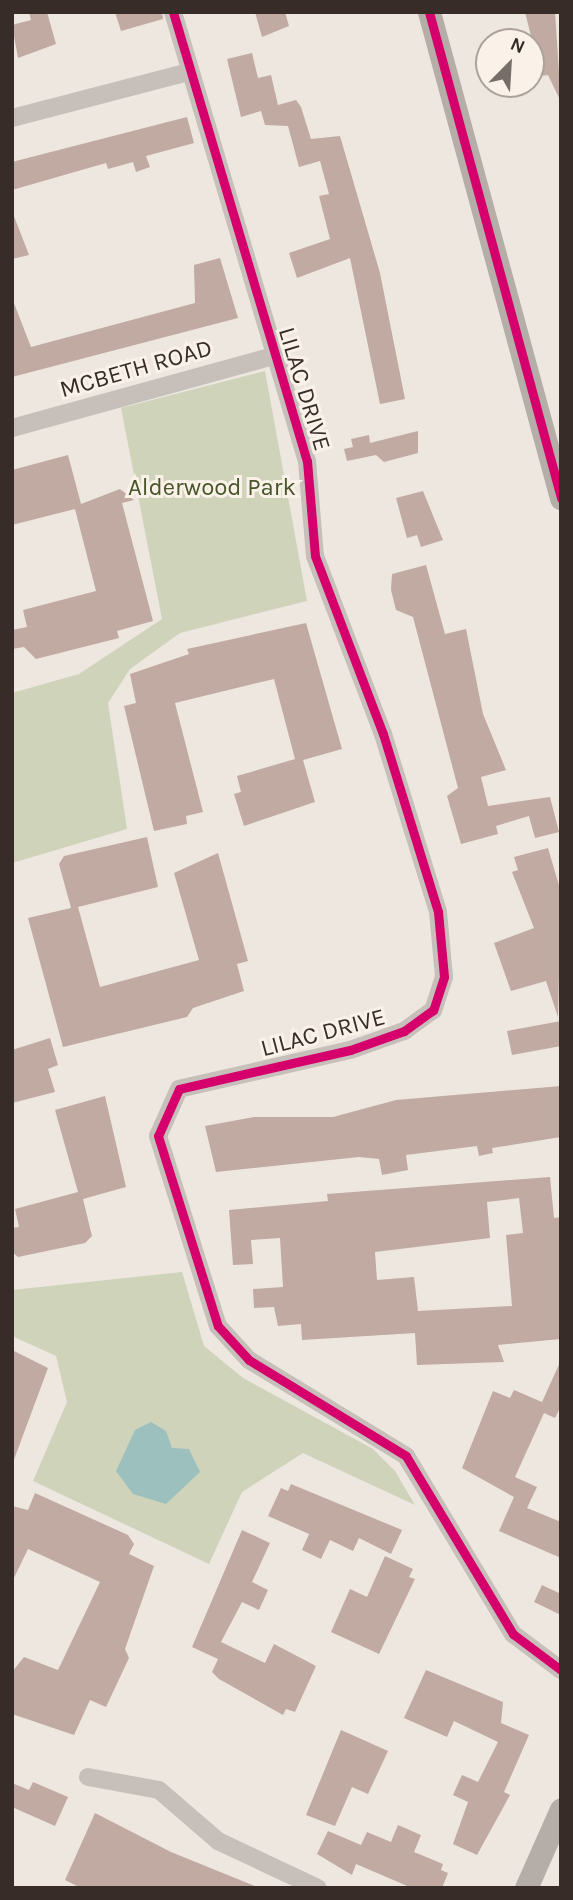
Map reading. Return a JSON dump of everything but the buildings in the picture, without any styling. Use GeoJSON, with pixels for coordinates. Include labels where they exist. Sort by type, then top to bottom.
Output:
{"type":"FeatureCollection","features":[{"type":"Feature","properties":{"kind":"main road"},"geometry":{"type":"LineString","coordinates":[[429,12],[561,498]]}},
{"type":"Feature","properties":{"kind":"main road"},"geometry":{"type":"LineString","coordinates":[[526,1888],[561,1809]]}},
{"type":"Feature","properties":{"kind":"street","name":"LILAC DRIVE"},"geometry":{"type":"LineString","coordinates":[[173,12],[307,461],[315,556],[383,734],[438,912],[444,977],[433,1010],[404,1031],[350,1050],[179,1089],[158,1136],[218,1325],[249,1360],[406,1456],[513,1634],[561,1670]]}},
{"type":"Feature","properties":{"kind":"street"},"geometry":{"type":"LineString","coordinates":[[12,117],[190,72]]}},
{"type":"Feature","properties":{"kind":"street","name":"MCBETH ROAD"},"geometry":{"type":"LineString","coordinates":[[12,428],[274,356]]}},
{"type":"Feature","properties":{"kind":"street"},"geometry":{"type":"LineString","coordinates":[[88,1777],[159,1790],[218,1841],[318,1888]]}},
{"type":"Feature","properties":{"kind":"green space","name":"Alderwood Park"},"geometry":{"type":"Polygon","coordinates":[[[265,371],[307,601],[180,633],[130,669],[108,703],[127,829],[12,863],[12,693],[79,674],[162,619],[121,408],[265,371]]]}},
{"type":"Feature","properties":{"kind":"green space"},"geometry":{"type":"Polygon","coordinates":[[[182,1272],[204,1346],[243,1378],[373,1449],[395,1471],[415,1505],[303,1453],[242,1492],[209,1564],[33,1481],[67,1402],[56,1356],[12,1336],[12,1290],[182,1272]]]}},
{"type":"Feature","properties":{"kind":"water"},"geometry":{"type":"Polygon","coordinates":[[[151,1422],[166,1431],[172,1448],[189,1449],[200,1472],[166,1504],[133,1494],[116,1471],[135,1430],[151,1422]]]}},
{"type":"Feature","properties":{"kind":"cycle path"},"geometry":{"type":"LineString","coordinates":[[173,12],[307,461],[315,556],[383,734],[438,912],[444,977],[433,1010],[404,1031],[350,1050],[179,1089],[158,1136],[218,1326],[249,1360],[406,1456],[513,1634],[561,1670]]}},
{"type":"Feature","properties":{"kind":"cycle path"},"geometry":{"type":"LineString","coordinates":[[429,12],[561,498]]}}]}
